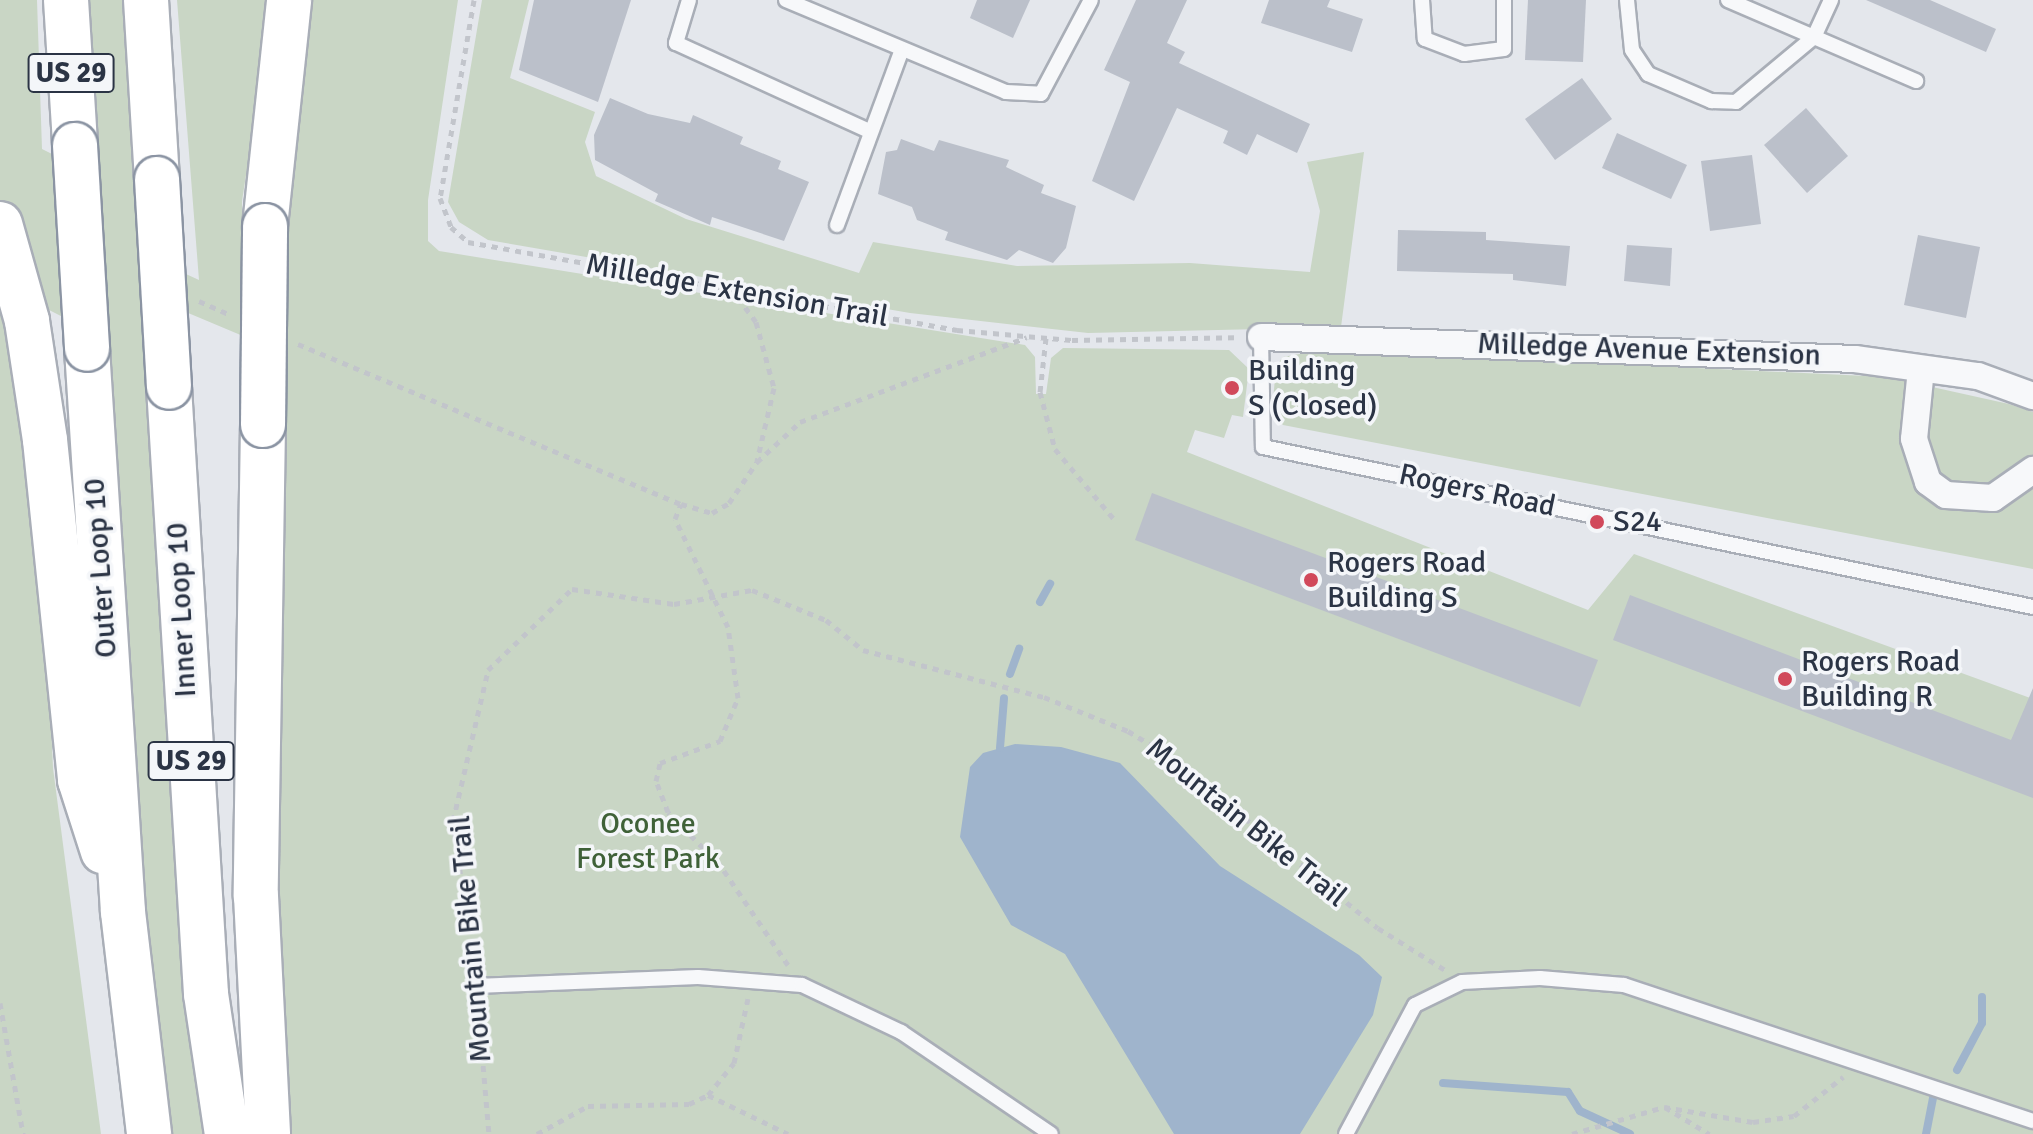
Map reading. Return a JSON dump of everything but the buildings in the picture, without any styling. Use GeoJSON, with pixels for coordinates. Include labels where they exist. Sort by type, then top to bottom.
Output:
{"type":"FeatureCollection","features":[{"type":"Feature","properties":{"kind":"highway","name":"Outer Loop 10"},"geometry":{"type":"LineString","coordinates":[[66,0],[123,912],[149,1134]]}},
{"type":"Feature","properties":{"kind":"highway","name":"Inner Loop 10"},"geometry":{"type":"LineString","coordinates":[[146,0],[206,994],[227,1134]]}},
{"type":"Feature","properties":{"kind":"highway"},"geometry":{"type":"LineString","coordinates":[[268,1134],[256,896],[265,226],[289,0]]}},
{"type":"Feature","properties":{"kind":"highway"},"geometry":{"type":"LineString","coordinates":[[0,224],[27,321],[80,780],[123,912]]}},
{"type":"Feature","properties":{"kind":"street","name":"Milledge Avenue Extension"},"geometry":{"type":"LineString","coordinates":[[1261,337],[1617,347],[1921,369],[1978,376],[2033,396]]}},
{"type":"Feature","properties":{"kind":"street"},"geometry":{"type":"LineString","coordinates":[[1921,369],[1914,439],[1928,482],[1946,495],[1993,498],[2033,470]]}},
{"type":"Feature","properties":{"kind":"lane"},"geometry":{"type":"LineString","coordinates":[[689,0],[676,43],[869,131]]}},
{"type":"Feature","properties":{"kind":"lane"},"geometry":{"type":"LineString","coordinates":[[786,0],[901,52],[1006,92],[1041,94],[1091,0]]}},
{"type":"Feature","properties":{"kind":"lane"},"geometry":{"type":"LineString","coordinates":[[1422,0],[1425,39],[1464,54],[1504,49],[1504,0]]}},
{"type":"Feature","properties":{"kind":"lane"},"geometry":{"type":"LineString","coordinates":[[1627,0],[1632,50],[1648,74],[1711,101],[1736,102],[1814,37],[1831,0]]}},
{"type":"Feature","properties":{"kind":"lane"},"geometry":{"type":"LineString","coordinates":[[1728,0],[1916,81]]}},
{"type":"Feature","properties":{"kind":"lane"},"geometry":{"type":"LineString","coordinates":[[837,225],[869,131],[901,52]]}},
{"type":"Feature","properties":{"kind":"lane","name":"Rogers Road"},"geometry":{"type":"LineString","coordinates":[[1261,337],[1263,447],[2033,607]]}},
{"type":"Feature","properties":{"kind":"lane"},"geometry":{"type":"LineString","coordinates":[[1346,1134],[1415,1005],[1462,982],[1540,978],[1624,985],[2033,1121]]}},
{"type":"Feature","properties":{"kind":"lane"},"geometry":{"type":"LineString","coordinates":[[476,986],[752,981],[802,985],[901,1032],[1051,1134]]}},
{"type":"Feature","properties":{"kind":"path","name":"Milledge Extension Trail"},"geometry":{"type":"LineString","coordinates":[[474,0],[441,185],[441,208],[451,227],[468,242],[1028,336],[1261,337]]}},
{"type":"Feature","properties":{"kind":"path"},"geometry":{"type":"LineString","coordinates":[[730,287],[756,322],[774,388],[757,462]]}},
{"type":"Feature","properties":{"kind":"path"},"geometry":{"type":"LineString","coordinates":[[191,298],[247,322]]}},
{"type":"Feature","properties":{"kind":"path"},"geometry":{"type":"LineString","coordinates":[[290,340],[681,504],[712,513],[729,503],[757,462],[800,422],[1028,336]]}},
{"type":"Feature","properties":{"kind":"path"},"geometry":{"type":"LineString","coordinates":[[1046,338],[1040,392],[1055,449],[1114,519]]}},
{"type":"Feature","properties":{"kind":"path"},"geometry":{"type":"LineString","coordinates":[[681,504],[676,534],[716,595],[736,668],[731,726],[720,741],[660,763],[656,781],[668,812],[720,865],[802,985]]}},
{"type":"Feature","properties":{"kind":"path","name":"Mountain Bike Trail"},"geometry":{"type":"LineString","coordinates":[[489,1134],[476,986],[453,821],[488,670],[572,589],[674,604],[752,590],[826,620],[863,650],[1044,697],[1128,731],[1171,757],[1378,928],[1462,982]]}},
{"type":"Feature","properties":{"kind":"path"},"geometry":{"type":"LineString","coordinates":[[537,1134],[588,1106],[689,1104],[708,1095],[734,1063],[752,981]]}},
{"type":"Feature","properties":{"kind":"path"},"geometry":{"type":"LineString","coordinates":[[0,1003],[23,1134]]}},
{"type":"Feature","properties":{"kind":"path"},"geometry":{"type":"LineString","coordinates":[[1572,1134],[1592,1124],[1664,1107],[1753,1122],[1794,1116],[1861,1062]]}},
{"type":"Feature","properties":{"kind":"path"},"geometry":{"type":"LineString","coordinates":[[708,1095],[788,1134]]}},
{"type":"Feature","properties":{"kind":"path"},"geometry":{"type":"LineString","coordinates":[[1664,1107],[1709,1134]]}},
{"type":"Feature","properties":{"kind":"green space","name":"Oconee Forest Park"},"geometry":{"type":"Polygon","coordinates":[[[0,0],[37,0],[42,149],[98,177],[82,0],[127,0],[140,253],[199,280],[177,0],[273,0],[242,201],[243,299],[284,150],[305,0],[458,0],[428,200],[428,241],[439,251],[1025,345],[1035,357],[1036,394],[1046,394],[1051,358],[1063,348],[1229,350],[1249,369],[1243,417],[1232,415],[1224,438],[1195,430],[1187,452],[1588,610],[1634,554],[2033,699],[2033,1134],[284,1134],[274,905],[281,352],[143,294],[207,1134],[169,1134],[148,954],[110,341],[0,285],[0,0]]]}},
{"type":"Feature","properties":{"kind":"green space"},"geometry":{"type":"Polygon","coordinates":[[[482,0],[529,0],[510,78],[595,112],[585,142],[596,176],[686,219],[859,273],[873,242],[1017,266],[1190,263],[1310,272],[1320,211],[1307,162],[1364,152],[1341,327],[1088,333],[910,313],[488,240],[459,222],[448,202],[482,0]]]}},
{"type":"Feature","properties":{"kind":"green space"},"geometry":{"type":"Polygon","coordinates":[[[0,295],[15,346],[47,631],[53,768],[101,1134],[0,1134],[0,295]]]}},
{"type":"Feature","properties":{"kind":"green space"},"geometry":{"type":"Polygon","coordinates":[[[1321,350],[1887,377],[2009,404],[2033,412],[2033,569],[1283,425],[1272,413],[1276,366],[1283,357],[1321,350]]]}},
{"type":"Feature","properties":{"kind":"water"},"geometry":{"type":"Polygon","coordinates":[[[1015,744],[1061,747],[1120,763],[1220,866],[1359,955],[1382,977],[1373,1015],[1300,1134],[1174,1134],[1065,954],[1011,925],[960,837],[970,767],[983,753],[1015,744]]]}},
{"type":"Feature","properties":{"kind":"waterway"},"geometry":{"type":"LineString","coordinates":[[1040,602],[1050,584]]}},
{"type":"Feature","properties":{"kind":"waterway"},"geometry":{"type":"LineString","coordinates":[[1010,674],[1019,649]]}},
{"type":"Feature","properties":{"kind":"waterway"},"geometry":{"type":"LineString","coordinates":[[1000,748],[1004,698]]}},
{"type":"Feature","properties":{"kind":"waterway"},"geometry":{"type":"LineString","coordinates":[[1957,1070],[1982,1023],[1982,997]]}},
{"type":"Feature","properties":{"kind":"waterway"},"geometry":{"type":"LineString","coordinates":[[1443,1083],[1568,1092],[1580,1111],[1630,1134]]}},
{"type":"Feature","properties":{"kind":"waterway"},"geometry":{"type":"LineString","coordinates":[[1926,1134],[1933,1098]]}},
{"type":"Feature","properties":{"kind":"place","name":"Building S (Closed)"},"geometry":{"type":"Point","coordinates":[1232,388]}},
{"type":"Feature","properties":{"kind":"place","name":"S24"},"geometry":{"type":"Point","coordinates":[1597,522]}},
{"type":"Feature","properties":{"kind":"place","name":"Rogers Road Building S"},"geometry":{"type":"Point","coordinates":[1311,580]}},
{"type":"Feature","properties":{"kind":"place","name":"Rogers Road Building R"},"geometry":{"type":"Point","coordinates":[1785,679]}}]}
